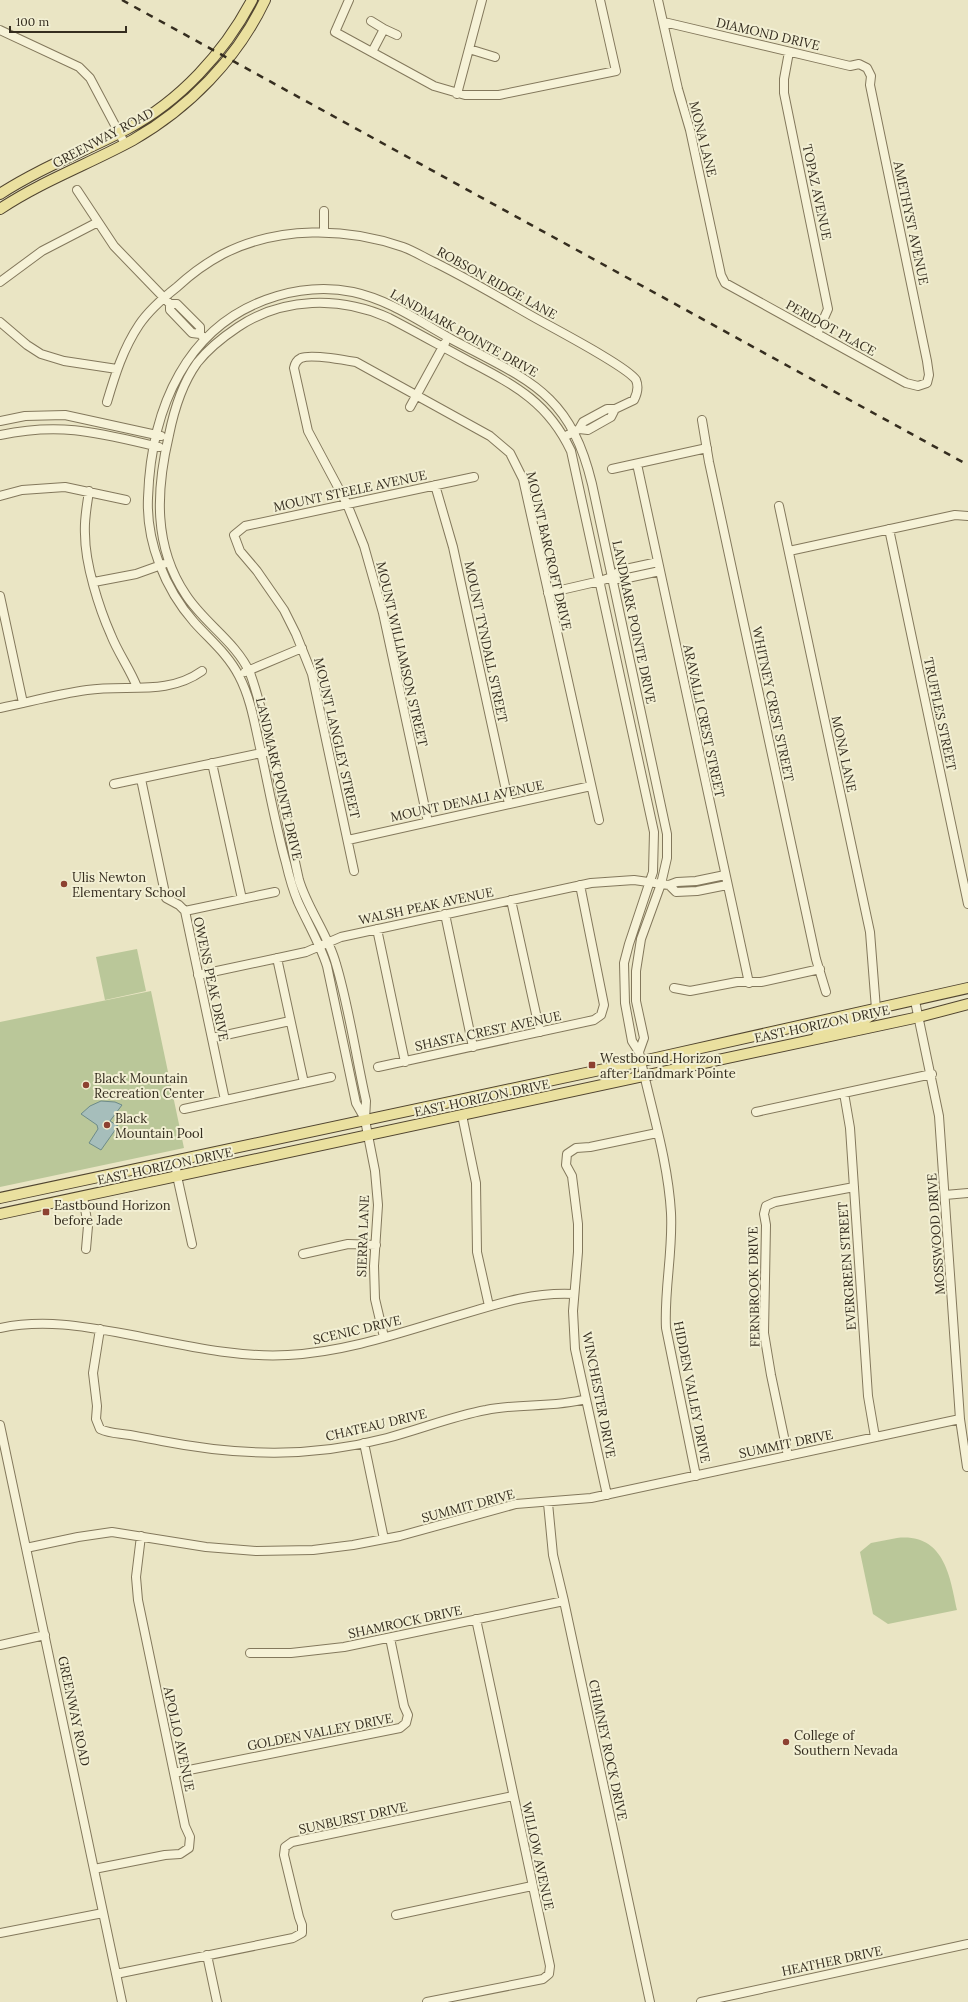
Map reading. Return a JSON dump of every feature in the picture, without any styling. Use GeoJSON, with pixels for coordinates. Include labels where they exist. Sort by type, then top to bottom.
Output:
{"type":"FeatureCollection","features":[{"type":"Feature","properties":{"kind":"main road","name":"GREENWAY ROAD"},"geometry":{"type":"LineString","coordinates":[[0,194],[28,177],[120,133],[153,114],[187,86],[225,43],[252,0]]}},
{"type":"Feature","properties":{"kind":"main road","name":"GREENWAY ROAD"},"geometry":{"type":"LineString","coordinates":[[0,208],[23,194],[125,144],[161,123],[211,79],[236,48],[265,0]]}},
{"type":"Feature","properties":{"kind":"main road","name":"EAST HORIZON DRIVE"},"geometry":{"type":"LineString","coordinates":[[0,1198],[365,1120],[640,1056],[876,1010],[968,988]]}},
{"type":"Feature","properties":{"kind":"main road","name":"EAST HORIZON DRIVE"},"geometry":{"type":"LineString","coordinates":[[0,1214],[919,1017],[968,1004]]}},
{"type":"Feature","properties":{"kind":"main road"},"geometry":{"type":"LineString","coordinates":[[815,1039],[818,1034],[829,1028],[868,1019],[874,1015],[876,1010]]}},
{"type":"Feature","properties":{"kind":"street"},"geometry":{"type":"LineString","coordinates":[[349,0],[336,32],[434,86],[456,94],[478,97],[499,95],[616,71],[600,0]]}},
{"type":"Feature","properties":{"kind":"street"},"geometry":{"type":"LineString","coordinates":[[456,94],[482,0]]}},
{"type":"Feature","properties":{"kind":"street","name":"MONA LANE"},"geometry":{"type":"LineString","coordinates":[[658,0],[678,89],[690,130],[721,275],[725,283]]}},
{"type":"Feature","properties":{"kind":"street"},"geometry":{"type":"LineString","coordinates":[[371,21],[397,35]]}},
{"type":"Feature","properties":{"kind":"street","name":"DIAMOND DRIVE"},"geometry":{"type":"LineString","coordinates":[[664,22],[850,66],[859,64],[867,68]]}},
{"type":"Feature","properties":{"kind":"street"},"geometry":{"type":"LineString","coordinates":[[372,52],[384,28]]}},
{"type":"Feature","properties":{"kind":"street"},"geometry":{"type":"LineString","coordinates":[[0,30],[79,68],[90,78],[125,144]]}},
{"type":"Feature","properties":{"kind":"street"},"geometry":{"type":"LineString","coordinates":[[469,49],[495,57]]}},
{"type":"Feature","properties":{"kind":"street","name":"TOPAZ AVENUE"},"geometry":{"type":"LineString","coordinates":[[789,52],[784,79],[784,93],[828,305],[828,314],[817,334]]}},
{"type":"Feature","properties":{"kind":"street","name":"AMETHYST AVENUE"},"geometry":{"type":"LineString","coordinates":[[867,68],[871,76],[870,85],[928,361],[929,375],[927,383]]}},
{"type":"Feature","properties":{"kind":"street"},"geometry":{"type":"LineString","coordinates":[[77,190],[122,255],[170,304],[177,304],[200,327],[202,336],[212,347]]}},
{"type":"Feature","properties":{"kind":"street"},"geometry":{"type":"LineString","coordinates":[[324,211],[324,232]]}},
{"type":"Feature","properties":{"kind":"street"},"geometry":{"type":"LineString","coordinates":[[0,282],[42,251],[98,222]]}},
{"type":"Feature","properties":{"kind":"street","name":"ROBSON RIDGE LANE"},"geometry":{"type":"LineString","coordinates":[[107,402],[117,369],[140,325],[164,297],[196,270],[224,254],[271,238],[324,232],[354,234],[404,247],[457,274],[609,360],[629,373],[636,381],[638,391],[634,400],[615,409],[607,409],[603,411],[583,422],[577,430]]}},
{"type":"Feature","properties":{"kind":"street","name":"PERIDOT PLACE"},"geometry":{"type":"LineString","coordinates":[[725,283],[906,383],[918,386],[927,383]]}},
{"type":"Feature","properties":{"kind":"street","name":"LANDMARK POINTE DRIVE"},"geometry":{"type":"LineString","coordinates":[[368,1136],[365,1120],[366,1106],[336,964],[293,888],[285,860],[250,702],[239,675],[218,647],[192,621],[177,600],[160,565],[148,515],[148,500],[154,446],[171,388],[202,336],[232,316],[261,301],[300,291],[330,289],[351,292],[386,302],[537,386],[577,430],[586,460],[664,817],[667,858],[665,884],[641,939],[636,970],[636,1001],[644,1038],[640,1056]]}},
{"type":"Feature","properties":{"kind":"street","name":"LANDMARK POINTE DRIVE"},"geometry":{"type":"LineString","coordinates":[[324,944],[301,885],[272,750],[260,701],[249,671],[234,649],[198,611],[186,595],[169,562],[161,531],[159,499],[160,478],[168,438],[180,395],[198,363],[212,347],[239,326],[267,312],[292,305],[330,302],[371,309],[514,385],[546,412],[564,437],[575,464],[654,832],[655,858],[650,882],[624,963],[625,1003],[632,1041],[640,1056],[644,1076]]}},
{"type":"Feature","properties":{"kind":"street"},"geometry":{"type":"LineString","coordinates":[[0,322],[27,345],[41,354],[64,361],[117,369]]}},
{"type":"Feature","properties":{"kind":"street"},"geometry":{"type":"LineString","coordinates":[[410,407],[448,337]]}},
{"type":"Feature","properties":{"kind":"street","name":"MOUNT BARCROFT DRIVE"},"geometry":{"type":"LineString","coordinates":[[296,362],[309,356],[356,362],[490,436],[510,453],[523,479],[599,820]]}},
{"type":"Feature","properties":{"kind":"street","name":"MOUNT WILLIAMSON STREET"},"geometry":{"type":"LineString","coordinates":[[296,362],[294,375],[308,431],[347,504],[364,546],[383,613],[428,822]]}},
{"type":"Feature","properties":{"kind":"street"},"geometry":{"type":"LineString","coordinates":[[0,421],[26,416],[65,414],[168,438]]}},
{"type":"Feature","properties":{"kind":"street","name":"WHITNEY CREST STREET"},"geometry":{"type":"LineString","coordinates":[[702,420],[813,943],[826,992]]}},
{"type":"Feature","properties":{"kind":"street"},"geometry":{"type":"LineString","coordinates":[[0,435],[37,429],[70,428],[97,432],[166,448]]}},
{"type":"Feature","properties":{"kind":"street"},"geometry":{"type":"LineString","coordinates":[[564,437],[577,430]]}},
{"type":"Feature","properties":{"kind":"street"},"geometry":{"type":"LineString","coordinates":[[612,469],[707,448]]}},
{"type":"Feature","properties":{"kind":"street","name":"ARAVALLI CREST STREET"},"geometry":{"type":"LineString","coordinates":[[637,464],[749,983]]}},
{"type":"Feature","properties":{"kind":"street","name":"MOUNT STEELE AVENUE"},"geometry":{"type":"LineString","coordinates":[[234,535],[245,526],[474,477]]}},
{"type":"Feature","properties":{"kind":"street","name":"MOUNT TYNDALL STREET"},"geometry":{"type":"LineString","coordinates":[[435,485],[453,548],[509,804]]}},
{"type":"Feature","properties":{"kind":"street"},"geometry":{"type":"LineString","coordinates":[[0,496],[22,490],[47,487],[65,487],[126,500]]}},
{"type":"Feature","properties":{"kind":"street"},"geometry":{"type":"LineString","coordinates":[[89,491],[85,517],[85,536],[100,608],[111,637],[130,671],[137,688]]}},
{"type":"Feature","properties":{"kind":"street","name":"MONA LANE"},"geometry":{"type":"LineString","coordinates":[[779,506],[870,932],[876,1010]]}},
{"type":"Feature","properties":{"kind":"street"},"geometry":{"type":"LineString","coordinates":[[789,551],[955,515],[968,516]]}},
{"type":"Feature","properties":{"kind":"street","name":"TRUFFLES STREET"},"geometry":{"type":"LineString","coordinates":[[889,529],[968,904]]}},
{"type":"Feature","properties":{"kind":"street","name":"MOUNT LANGLEY STREET"},"geometry":{"type":"LineString","coordinates":[[234,535],[240,551],[257,571],[284,610],[302,648],[312,674],[354,871]]}},
{"type":"Feature","properties":{"kind":"street"},"geometry":{"type":"LineString","coordinates":[[94,582],[136,574],[169,562]]}},
{"type":"Feature","properties":{"kind":"street"},"geometry":{"type":"LineString","coordinates":[[548,593],[600,581],[612,577],[621,570],[658,562]]}},
{"type":"Feature","properties":{"kind":"street"},"geometry":{"type":"LineString","coordinates":[[612,577],[623,579],[660,571]]}},
{"type":"Feature","properties":{"kind":"street"},"geometry":{"type":"LineString","coordinates":[[0,596],[22,703]]}},
{"type":"Feature","properties":{"kind":"street"},"geometry":{"type":"LineString","coordinates":[[239,675],[302,648]]}},
{"type":"Feature","properties":{"kind":"street"},"geometry":{"type":"LineString","coordinates":[[0,708],[86,690],[155,688],[190,680],[202,671]]}},
{"type":"Feature","properties":{"kind":"street"},"geometry":{"type":"LineString","coordinates":[[114,784],[272,750]]}},
{"type":"Feature","properties":{"kind":"street"},"geometry":{"type":"LineString","coordinates":[[212,763],[242,899]]}},
{"type":"Feature","properties":{"kind":"street","name":"OWENS PEAK DRIVE"},"geometry":{"type":"LineString","coordinates":[[141,779],[166,898],[179,905],[185,911],[225,1100]]}},
{"type":"Feature","properties":{"kind":"street","name":"MOUNT DENALI AVENUE"},"geometry":{"type":"LineString","coordinates":[[348,840],[591,786]]}},
{"type":"Feature","properties":{"kind":"street"},"geometry":{"type":"LineString","coordinates":[[665,884],[696,881],[725,875]]}},
{"type":"Feature","properties":{"kind":"street","name":"WALSH PEAK AVENUE"},"geometry":{"type":"LineString","coordinates":[[198,975],[306,952],[340,937],[580,885],[612,880],[634,880],[665,884]]}},
{"type":"Feature","properties":{"kind":"street"},"geometry":{"type":"LineString","coordinates":[[665,884],[676,892],[689,892],[727,885]]}},
{"type":"Feature","properties":{"kind":"street","name":"SHASTA CREST AVENUE"},"geometry":{"type":"LineString","coordinates":[[378,1067],[594,1020],[601,1015],[604,1005],[580,885]]}},
{"type":"Feature","properties":{"kind":"street"},"geometry":{"type":"LineString","coordinates":[[185,911],[275,892]]}},
{"type":"Feature","properties":{"kind":"street"},"geometry":{"type":"LineString","coordinates":[[511,900],[540,1032]]}},
{"type":"Feature","properties":{"kind":"street"},"geometry":{"type":"LineString","coordinates":[[444,914],[473,1047]]}},
{"type":"Feature","properties":{"kind":"street"},"geometry":{"type":"LineString","coordinates":[[377,929],[405,1062]]}},
{"type":"Feature","properties":{"kind":"street"},"geometry":{"type":"LineString","coordinates":[[277,958],[304,1083]]}},
{"type":"Feature","properties":{"kind":"street"},"geometry":{"type":"LineString","coordinates":[[674,988],[690,991],[736,982],[749,983],[820,969]]}},
{"type":"Feature","properties":{"kind":"street","name":"MOSSWOOD DRIVE"},"geometry":{"type":"LineString","coordinates":[[915,1001],[940,1116],[960,1419],[967,1467]]}},
{"type":"Feature","properties":{"kind":"street"},"geometry":{"type":"LineString","coordinates":[[212,1038],[290,1021]]}},
{"type":"Feature","properties":{"kind":"street"},"geometry":{"type":"LineString","coordinates":[[756,1112],[932,1074]]}},
{"type":"Feature","properties":{"kind":"street","name":"HIDDEN VALLEY DRIVE"},"geometry":{"type":"LineString","coordinates":[[644,1076],[667,1183],[672,1224],[672,1247],[665,1312],[666,1328],[696,1476]]}},
{"type":"Feature","properties":{"kind":"street"},"geometry":{"type":"LineString","coordinates":[[184,1109],[332,1077]]}},
{"type":"Feature","properties":{"kind":"street","name":"EVERGREEN STREET"},"geometry":{"type":"LineString","coordinates":[[844,1093],[850,1128],[868,1396],[874,1437]]}},
{"type":"Feature","properties":{"kind":"street"},"geometry":{"type":"LineString","coordinates":[[462,1115],[475,1177],[477,1200],[477,1252],[489,1306]]}},
{"type":"Feature","properties":{"kind":"street","name":"WINCHESTER DRIVE"},"geometry":{"type":"LineString","coordinates":[[607,1495],[575,1349],[573,1311],[578,1252],[578,1218],[572,1176],[566,1165],[567,1154],[576,1148],[590,1147],[657,1133]]}},
{"type":"Feature","properties":{"kind":"street","name":"SIERRA LANE"},"geometry":{"type":"LineString","coordinates":[[368,1136],[375,1171],[378,1205],[374,1266],[375,1299],[384,1337]]}},
{"type":"Feature","properties":{"kind":"street"},"geometry":{"type":"LineString","coordinates":[[175,1160],[177,1176],[192,1244]]}},
{"type":"Feature","properties":{"kind":"street","name":"FERNBROOK DRIVE"},"geometry":{"type":"LineString","coordinates":[[788,1456],[764,1333],[766,1225],[764,1214],[766,1206],[774,1202],[854,1187]]}},
{"type":"Feature","properties":{"kind":"street"},"geometry":{"type":"LineString","coordinates":[[945,1195],[968,1193]]}},
{"type":"Feature","properties":{"kind":"street"},"geometry":{"type":"LineString","coordinates":[[83,1197],[88,1226],[86,1249]]}},
{"type":"Feature","properties":{"kind":"street"},"geometry":{"type":"LineString","coordinates":[[303,1254],[348,1244],[376,1246]]}},
{"type":"Feature","properties":{"kind":"street","name":"SCENIC DRIVE"},"geometry":{"type":"LineString","coordinates":[[0,1328],[22,1324],[48,1323],[100,1329],[212,1351],[263,1355],[287,1355],[328,1351],[384,1337],[489,1306],[536,1294],[574,1294]]}},
{"type":"Feature","properties":{"kind":"street","name":"CHATEAU DRIVE"},"geometry":{"type":"LineString","coordinates":[[100,1329],[92,1372],[97,1406],[96,1419],[100,1429],[111,1434],[128,1434],[194,1447],[248,1453],[317,1451],[364,1443],[485,1410],[512,1405],[565,1404],[586,1399]]}},
{"type":"Feature","properties":{"kind":"street","name":"SUMMIT DRIVE"},"geometry":{"type":"LineString","coordinates":[[26,1548],[98,1533],[112,1532],[206,1548],[256,1551],[312,1550],[384,1540],[516,1504],[607,1495],[960,1419]]}},
{"type":"Feature","properties":{"kind":"street","name":"GREENWAY ROAD"},"geometry":{"type":"LineString","coordinates":[[0,1425],[122,2002]]}},
{"type":"Feature","properties":{"kind":"street"},"geometry":{"type":"LineString","coordinates":[[364,1443],[384,1540]]}},
{"type":"Feature","properties":{"kind":"street","name":"CHIMNEY ROCK DRIVE"},"geometry":{"type":"LineString","coordinates":[[548,1502],[551,1545],[650,2002]]}},
{"type":"Feature","properties":{"kind":"street","name":"APOLLO AVENUE"},"geometry":{"type":"LineString","coordinates":[[94,1869],[165,1855],[180,1854],[189,1848],[190,1837],[185,1826],[138,1600],[136,1577],[141,1536]]}},
{"type":"Feature","properties":{"kind":"street","name":"SHAMROCK DRIVE"},"geometry":{"type":"LineString","coordinates":[[250,1653],[318,1652],[564,1601]]}},
{"type":"Feature","properties":{"kind":"street","name":"WILLOW AVENUE"},"geometry":{"type":"LineString","coordinates":[[427,2002],[543,1979],[549,1974],[550,1966],[476,1619]]}},
{"type":"Feature","properties":{"kind":"street"},"geometry":{"type":"LineString","coordinates":[[0,1645],[44,1634]]}},
{"type":"Feature","properties":{"kind":"street","name":"GOLDEN VALLEY DRIVE"},"geometry":{"type":"LineString","coordinates":[[174,1773],[400,1728],[406,1723],[408,1715],[404,1706],[390,1638]]}},
{"type":"Feature","properties":{"kind":"street","name":"SUNBURST DRIVE"},"geometry":{"type":"LineString","coordinates":[[116,1974],[293,1938],[302,1933],[302,1924],[284,1855],[285,1847],[292,1842],[513,1796]]}},
{"type":"Feature","properties":{"kind":"street"},"geometry":{"type":"LineString","coordinates":[[396,1915],[532,1886]]}},
{"type":"Feature","properties":{"kind":"street"},"geometry":{"type":"LineString","coordinates":[[0,1933],[103,1913]]}},
{"type":"Feature","properties":{"kind":"street","name":"HEATHER DRIVE"},"geometry":{"type":"LineString","coordinates":[[701,2002],[968,1944]]}},
{"type":"Feature","properties":{"kind":"street"},"geometry":{"type":"LineString","coordinates":[[207,1955],[217,2002]]}},
{"type":"Feature","properties":{"kind":"green space"},"geometry":{"type":"Polygon","coordinates":[[[137,949],[146,991],[105,1000],[96,957],[137,949]]]}},
{"type":"Feature","properties":{"kind":"green space","name":"Black Mountain Recreation Center"},"geometry":{"type":"Polygon","coordinates":[[[151,991],[184,1148],[0,1187],[0,1022],[151,991]]]}},
{"type":"Feature","properties":{"kind":"green space"},"geometry":{"type":"Polygon","coordinates":[[[897,1538],[913,1538],[925,1542],[935,1550],[942,1559],[947,1571],[957,1610],[888,1624],[873,1614],[860,1552],[871,1543],[897,1538]]]}},
{"type":"Feature","properties":{"kind":"water","name":"Black Mountain Pool"},"geometry":{"type":"Polygon","coordinates":[[[101,1101],[115,1102],[122,1105],[110,1121],[118,1126],[101,1150],[89,1143],[98,1129],[97,1125],[81,1114],[90,1106],[101,1101]]]}},
{"type":"Feature","properties":{"kind":"railway"},"geometry":{"type":"LineString","coordinates":[[122,0],[968,465]]}},
{"type":"Feature","properties":{"kind":"place","name":"Ulis Newton Elementary School"},"geometry":{"type":"Point","coordinates":[64,884]}},
{"type":"Feature","properties":{"kind":"place","name":"Westbound Horizon after Landmark Pointe"},"geometry":{"type":"Point","coordinates":[592,1065]}},
{"type":"Feature","properties":{"kind":"place","name":"Black Mountain Recreation Center"},"geometry":{"type":"Point","coordinates":[86,1085]}},
{"type":"Feature","properties":{"kind":"place","name":"Black Mountain Pool"},"geometry":{"type":"Point","coordinates":[107,1125]}},
{"type":"Feature","properties":{"kind":"place","name":"Eastbound Horizon before Jade"},"geometry":{"type":"Point","coordinates":[46,1212]}},
{"type":"Feature","properties":{"kind":"place","name":"College of Southern Nevada"},"geometry":{"type":"Point","coordinates":[786,1742]}}]}
